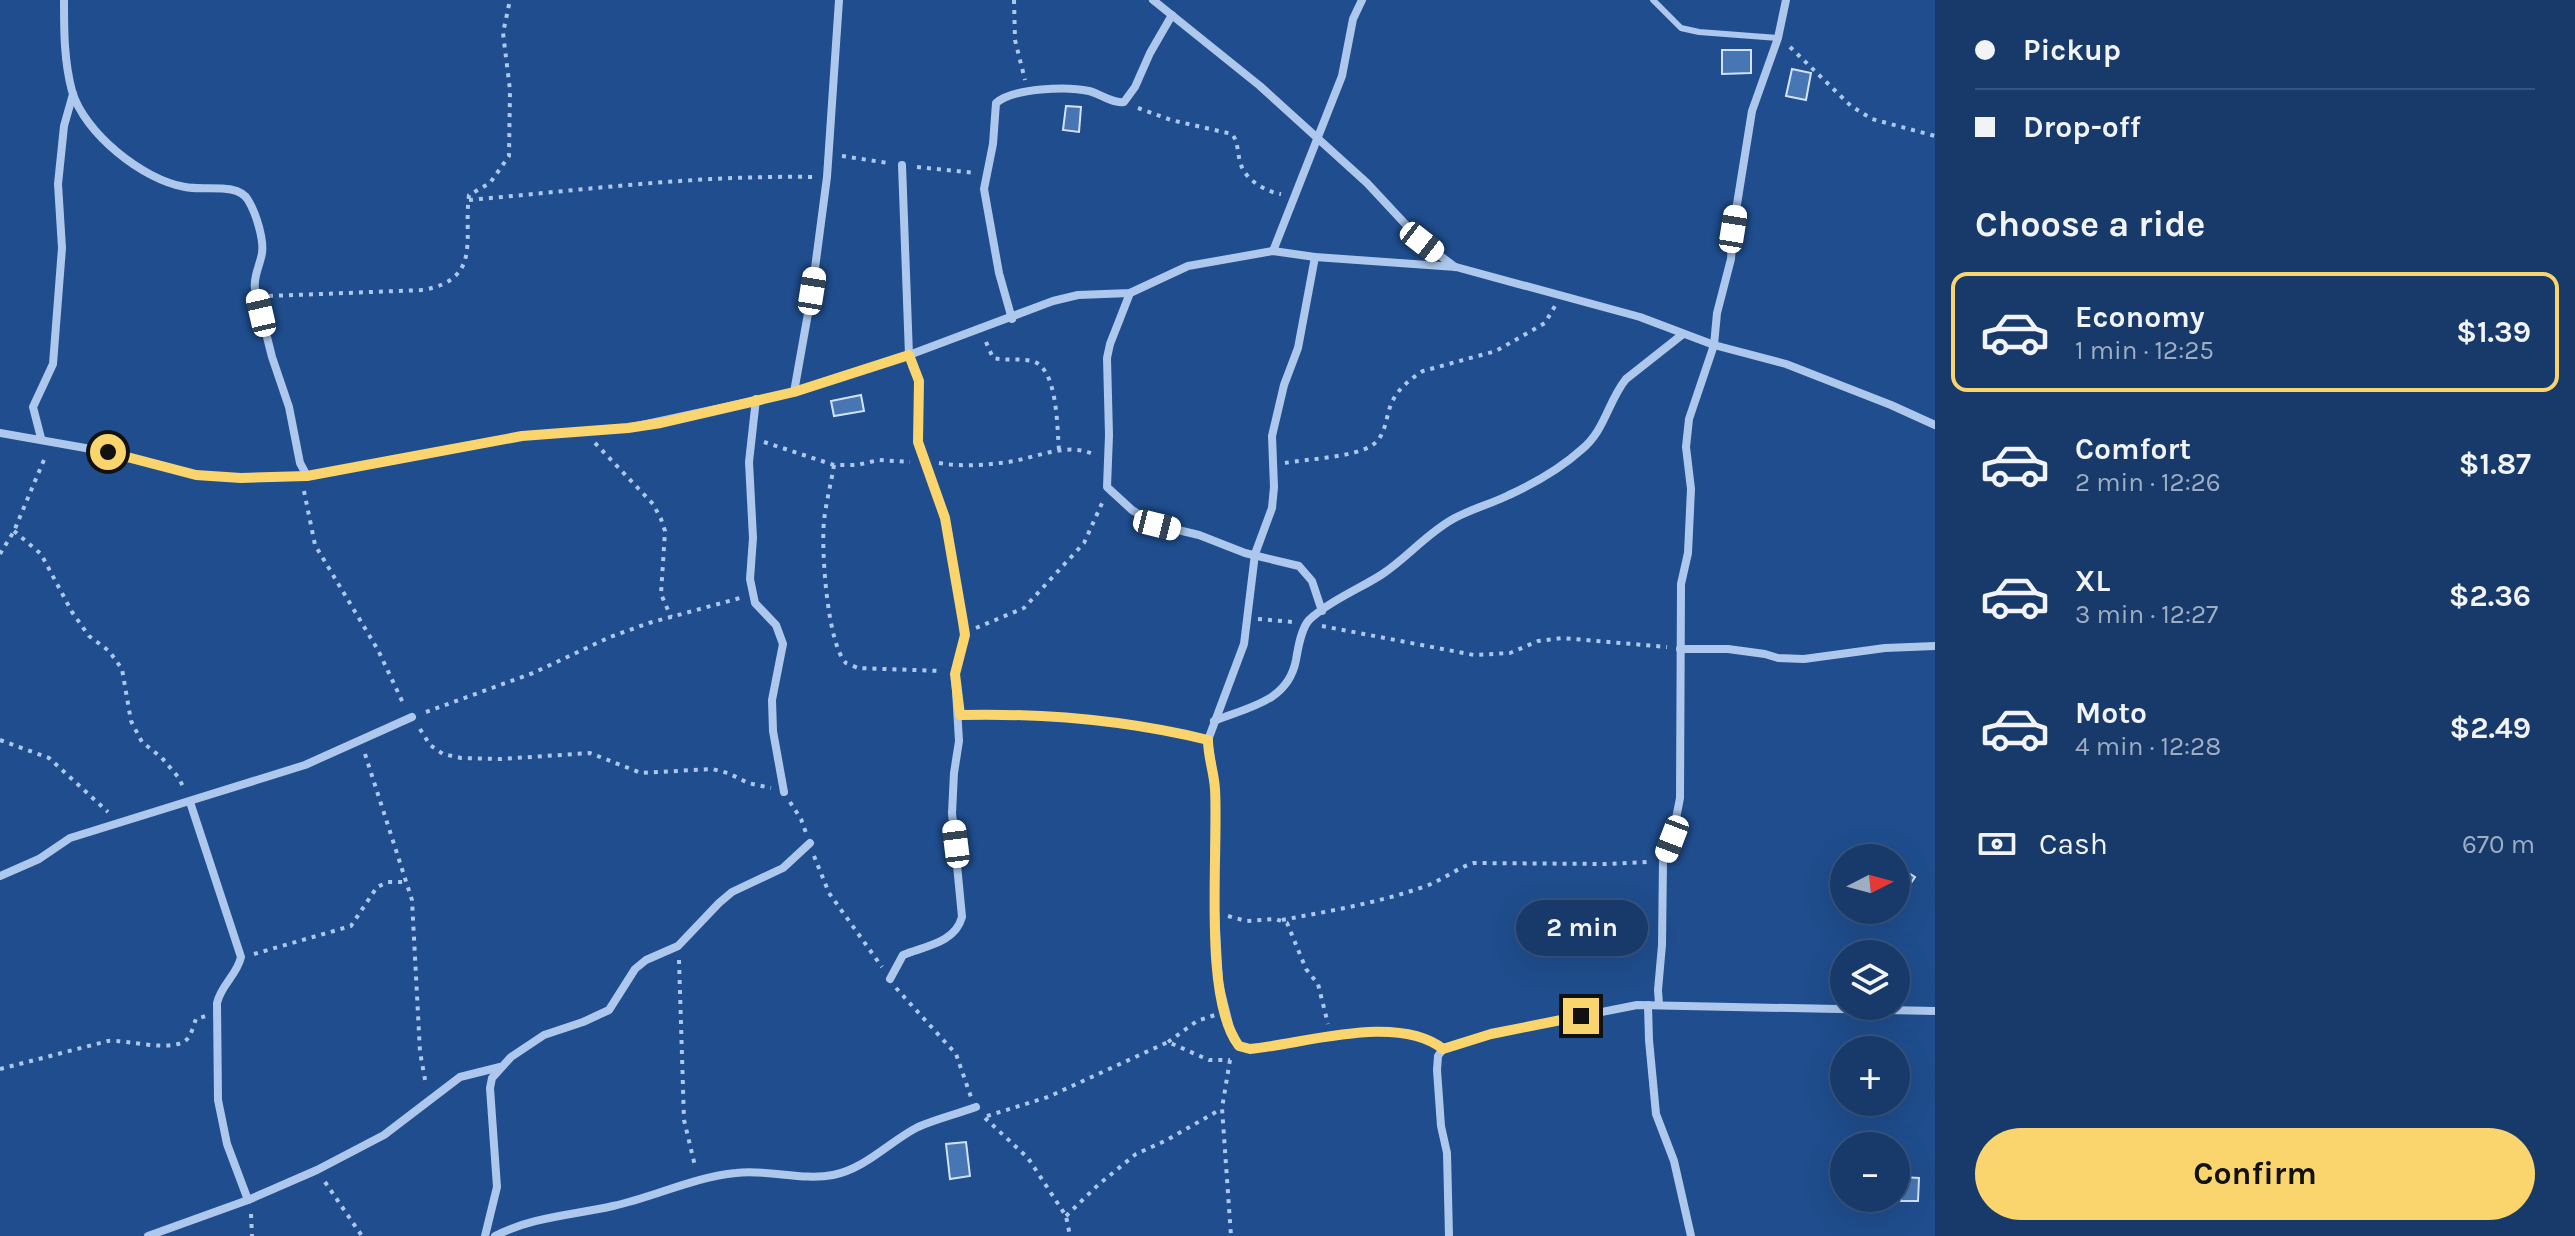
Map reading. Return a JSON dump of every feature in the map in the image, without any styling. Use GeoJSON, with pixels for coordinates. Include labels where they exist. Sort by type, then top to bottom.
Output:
{"type":"FeatureCollection","features":[{"type":"Feature","properties":{"kind":"street"},"geometry":{"type":"LineString","coordinates":[[64,0],[63,35],[73,94],[96,132],[137,168],[182,187],[229,189],[247,197],[262,246],[254,281],[257,297],[289,407],[303,476]]}},
{"type":"Feature","properties":{"kind":"street"},"geometry":{"type":"LineString","coordinates":[[794,392],[812,291],[827,177],[839,0]]}},
{"type":"Feature","properties":{"kind":"street"},"geometry":{"type":"LineString","coordinates":[[1153,0],[1201,36],[1318,138],[1367,183],[1422,242],[1456,267]]}},
{"type":"Feature","properties":{"kind":"street"},"geometry":{"type":"LineString","coordinates":[[1273,251],[1342,76],[1353,19],[1362,0]]}},
{"type":"Feature","properties":{"kind":"street"},"geometry":{"type":"LineString","coordinates":[[1659,1005],[1663,861],[1672,839],[1680,798],[1681,584],[1688,553],[1691,489],[1686,447],[1689,419],[1714,345],[1717,313],[1731,259],[1752,111],[1778,38],[1786,0]]}},
{"type":"Feature","properties":{"kind":"street"},"geometry":{"type":"LineString","coordinates":[[1012,319],[999,273],[984,189],[993,144],[996,103],[1021,92],[1080,90],[1118,103],[1124,102],[1172,15]]}},
{"type":"Feature","properties":{"kind":"street"},"geometry":{"type":"LineString","coordinates":[[41,438],[33,407],[53,364],[62,248],[58,184],[64,126],[73,94]]}},
{"type":"Feature","properties":{"kind":"street"},"geometry":{"type":"LineString","coordinates":[[890,979],[903,955],[951,936],[960,927],[962,917],[952,813],[960,715],[955,674],[965,635],[945,518],[922,461],[917,431],[919,381],[909,355],[902,165]]}},
{"type":"Feature","properties":{"kind":"street"},"geometry":{"type":"LineString","coordinates":[[0,433],[41,438],[136,458],[196,475],[241,478],[303,476],[522,436],[661,423],[794,392],[1012,319],[1053,301],[1078,295],[1130,293],[1188,266],[1273,251],[1456,267],[1640,317],[1714,345],[1786,364],[1935,425]]}},
{"type":"Feature","properties":{"kind":"street"},"geometry":{"type":"LineString","coordinates":[[1315,257],[1298,348],[1284,385],[1272,436],[1272,508],[1255,554],[1248,619],[1237,665],[1208,740],[1215,786],[1214,913],[1219,984],[1224,1012],[1239,1046],[1250,1049],[1332,1037],[1402,1032],[1421,1036],[1443,1049]]}},
{"type":"Feature","properties":{"kind":"street"},"geometry":{"type":"LineString","coordinates":[[1130,293],[1107,358],[1107,487],[1132,510],[1157,525],[1299,566],[1312,581],[1322,611]]}},
{"type":"Feature","properties":{"kind":"street"},"geometry":{"type":"LineString","coordinates":[[1214,721],[1267,700],[1287,685],[1306,623],[1322,611],[1383,573],[1431,533],[1508,496],[1575,456],[1604,423],[1626,379],[1683,334]]}},
{"type":"Feature","properties":{"kind":"street"},"geometry":{"type":"LineString","coordinates":[[756,399],[750,438],[752,594],[755,603],[776,625],[783,644],[772,700],[773,731],[784,792]]}},
{"type":"Feature","properties":{"kind":"street"},"geometry":{"type":"LineString","coordinates":[[1680,649],[1728,649],[1778,658],[1804,659],[1885,648],[1935,646]]}},
{"type":"Feature","properties":{"kind":"street"},"geometry":{"type":"LineString","coordinates":[[960,715],[1078,717],[1157,727],[1208,740]]}},
{"type":"Feature","properties":{"kind":"street"},"geometry":{"type":"LineString","coordinates":[[0,876],[39,859],[70,838],[305,765],[412,717]]}},
{"type":"Feature","properties":{"kind":"street"},"geometry":{"type":"LineString","coordinates":[[190,802],[241,957],[239,967],[220,992],[216,1018],[218,1100],[227,1144],[248,1200]]}},
{"type":"Feature","properties":{"kind":"street"},"geometry":{"type":"LineString","coordinates":[[485,1236],[497,1187],[490,1088],[492,1078],[500,1067],[544,1035],[609,1010],[635,969],[646,960],[678,946],[732,892],[783,868],[810,843]]}},
{"type":"Feature","properties":{"kind":"street"},"geometry":{"type":"LineString","coordinates":[[1648,1005],[1656,1114],[1674,1161],[1691,1236]]}},
{"type":"Feature","properties":{"kind":"street"},"geometry":{"type":"LineString","coordinates":[[1449,1236],[1447,1153],[1441,1126],[1437,1070],[1438,1056],[1443,1049],[1491,1034],[1648,1005],[1935,1011]]}},
{"type":"Feature","properties":{"kind":"street"},"geometry":{"type":"LineString","coordinates":[[148,1236],[248,1200],[317,1170],[406,1121],[432,1096],[460,1077],[500,1067]]}},
{"type":"Feature","properties":{"kind":"street"},"geometry":{"type":"LineString","coordinates":[[495,1236],[541,1220],[664,1193],[697,1180],[737,1173],[834,1174],[865,1161],[919,1127],[976,1107]]}},
{"type":"Feature","properties":{"kind":"lane"},"geometry":{"type":"LineString","coordinates":[[1653,0],[1681,28],[1778,38]]}},
{"type":"Feature","properties":{"kind":"path"},"geometry":{"type":"LineString","coordinates":[[257,297],[423,290],[445,286],[459,269],[469,247],[469,200],[474,191],[490,183],[509,156],[510,90],[503,33],[510,0]]}},
{"type":"Feature","properties":{"kind":"path"},"geometry":{"type":"LineString","coordinates":[[1014,0],[1015,40],[1025,82],[1021,92]]}},
{"type":"Feature","properties":{"kind":"path"},"geometry":{"type":"LineString","coordinates":[[1778,38],[1851,106],[1872,119],[1935,136]]}},
{"type":"Feature","properties":{"kind":"path"},"geometry":{"type":"LineString","coordinates":[[1124,102],[1171,120],[1232,134],[1237,141],[1245,172],[1264,190],[1293,196]]}},
{"type":"Feature","properties":{"kind":"path"},"geometry":{"type":"LineString","coordinates":[[469,200],[707,179],[827,177]]}},
{"type":"Feature","properties":{"kind":"path"},"geometry":{"type":"LineString","coordinates":[[1273,466],[1371,446],[1381,438],[1397,393],[1413,377],[1423,371],[1496,351],[1533,331],[1545,323],[1561,297]]}},
{"type":"Feature","properties":{"kind":"path"},"geometry":{"type":"LineString","coordinates":[[982,328],[993,358],[1037,362],[1044,369],[1053,392],[1059,450]]}},
{"type":"Feature","properties":{"kind":"path"},"geometry":{"type":"LineString","coordinates":[[586,432],[617,469],[653,504],[661,519],[665,531],[661,594],[671,617]]}},
{"type":"Feature","properties":{"kind":"path"},"geometry":{"type":"LineString","coordinates":[[750,438],[793,449],[812,459],[834,465],[857,465],[879,460],[976,465],[1078,449],[1093,453],[1104,462],[1106,475]]}},
{"type":"Feature","properties":{"kind":"path"},"geometry":{"type":"LineString","coordinates":[[0,554],[14,531],[51,441]]}},
{"type":"Feature","properties":{"kind":"path"},"geometry":{"type":"LineString","coordinates":[[834,465],[824,521],[824,563],[827,598],[838,648],[846,663],[858,668],[927,669],[955,674]]}},
{"type":"Feature","properties":{"kind":"path"},"geometry":{"type":"LineString","coordinates":[[303,476],[315,545],[366,627],[412,717],[430,745],[443,754],[461,758],[501,759],[590,753],[641,773],[712,769],[784,792],[801,819],[829,893],[914,1010],[956,1054],[976,1107]]}},
{"type":"Feature","properties":{"kind":"path"},"geometry":{"type":"LineString","coordinates":[[965,635],[1024,608],[1053,579],[1084,543],[1097,519],[1107,487]]}},
{"type":"Feature","properties":{"kind":"path"},"geometry":{"type":"LineString","coordinates":[[14,531],[41,554],[72,612],[89,636],[109,651],[122,669],[131,721],[142,742],[162,758],[179,778],[190,802]]}},
{"type":"Feature","properties":{"kind":"path"},"geometry":{"type":"LineString","coordinates":[[412,717],[533,673],[610,637],[752,594]]}},
{"type":"Feature","properties":{"kind":"path"},"geometry":{"type":"LineString","coordinates":[[1248,619],[1306,623],[1474,655],[1510,653],[1538,641],[1562,638],[1680,649]]}},
{"type":"Feature","properties":{"kind":"path"},"geometry":{"type":"LineString","coordinates":[[0,740],[49,758],[118,822]]}},
{"type":"Feature","properties":{"kind":"path"},"geometry":{"type":"LineString","coordinates":[[361,740],[406,882],[414,919],[422,1074],[432,1096]]}},
{"type":"Feature","properties":{"kind":"path"},"geometry":{"type":"LineString","coordinates":[[1214,913],[1246,921],[1282,920],[1348,908],[1424,887],[1460,867],[1474,863],[1663,861]]}},
{"type":"Feature","properties":{"kind":"path"},"geometry":{"type":"LineString","coordinates":[[241,957],[351,926],[377,887],[388,882],[406,882]]}},
{"type":"Feature","properties":{"kind":"path"},"geometry":{"type":"LineString","coordinates":[[1282,920],[1290,928],[1306,969],[1318,984],[1332,1037]]}},
{"type":"Feature","properties":{"kind":"path"},"geometry":{"type":"LineString","coordinates":[[678,946],[684,1120],[697,1180]]}},
{"type":"Feature","properties":{"kind":"path"},"geometry":{"type":"LineString","coordinates":[[1070,1236],[1066,1216],[1022,1150],[984,1117],[1048,1097],[1168,1042],[1197,1021],[1224,1012]]}},
{"type":"Feature","properties":{"kind":"path"},"geometry":{"type":"LineString","coordinates":[[0,1069],[108,1041],[121,1040],[142,1045],[179,1043],[190,1035],[196,1019],[205,1016],[216,1018]]}},
{"type":"Feature","properties":{"kind":"path"},"geometry":{"type":"LineString","coordinates":[[1168,1042],[1209,1060],[1230,1060]]}},
{"type":"Feature","properties":{"kind":"path"},"geometry":{"type":"LineString","coordinates":[[1231,1236],[1222,1108],[1230,1060],[1239,1046]]}},
{"type":"Feature","properties":{"kind":"path"},"geometry":{"type":"LineString","coordinates":[[1066,1216],[1136,1154],[1222,1108]]}},
{"type":"Feature","properties":{"kind":"path"},"geometry":{"type":"LineString","coordinates":[[317,1170],[362,1236]]}},
{"type":"Feature","properties":{"kind":"path"},"geometry":{"type":"LineString","coordinates":[[248,1200],[252,1236]]}},
{"type":"Feature","properties":{"kind":"building"},"geometry":{"type":"Polygon","coordinates":[[[1722,50],[1751,50],[1751,73],[1722,74],[1722,50]]]}},
{"type":"Feature","properties":{"kind":"building"},"geometry":{"type":"Polygon","coordinates":[[[1792,69],[1811,73],[1806,100],[1786,96],[1792,69]]]}},
{"type":"Feature","properties":{"kind":"building"},"geometry":{"type":"Polygon","coordinates":[[[1066,106],[1081,107],[1079,132],[1063,130],[1066,106]]]}},
{"type":"Feature","properties":{"kind":"building"},"geometry":{"type":"Polygon","coordinates":[[[861,395],[864,411],[834,416],[831,401],[861,395]]]}},
{"type":"Feature","properties":{"kind":"building"},"geometry":{"type":"Polygon","coordinates":[[[966,1142],[970,1176],[950,1179],[946,1144],[966,1142]]]}},
{"type":"Feature","properties":{"kind":"building"},"geometry":{"type":"Polygon","coordinates":[[[1910,1177],[1919,1178],[1918,1201],[1910,1201],[1910,1177]]]}},
{"type":"Feature","properties":{"kind":"route"},"geometry":{"type":"LineString","coordinates":[[108,452],[196,475],[241,478],[307,476],[522,436],[661,423],[794,392],[909,355],[919,381],[918,442],[922,461],[945,518],[965,635],[955,674],[960,715],[1078,717],[1157,727],[1208,740],[1215,786],[1214,913],[1219,984],[1224,1012],[1239,1046],[1250,1049],[1332,1037],[1402,1032],[1421,1036],[1443,1049],[1491,1034],[1581,1016]]}}]}
